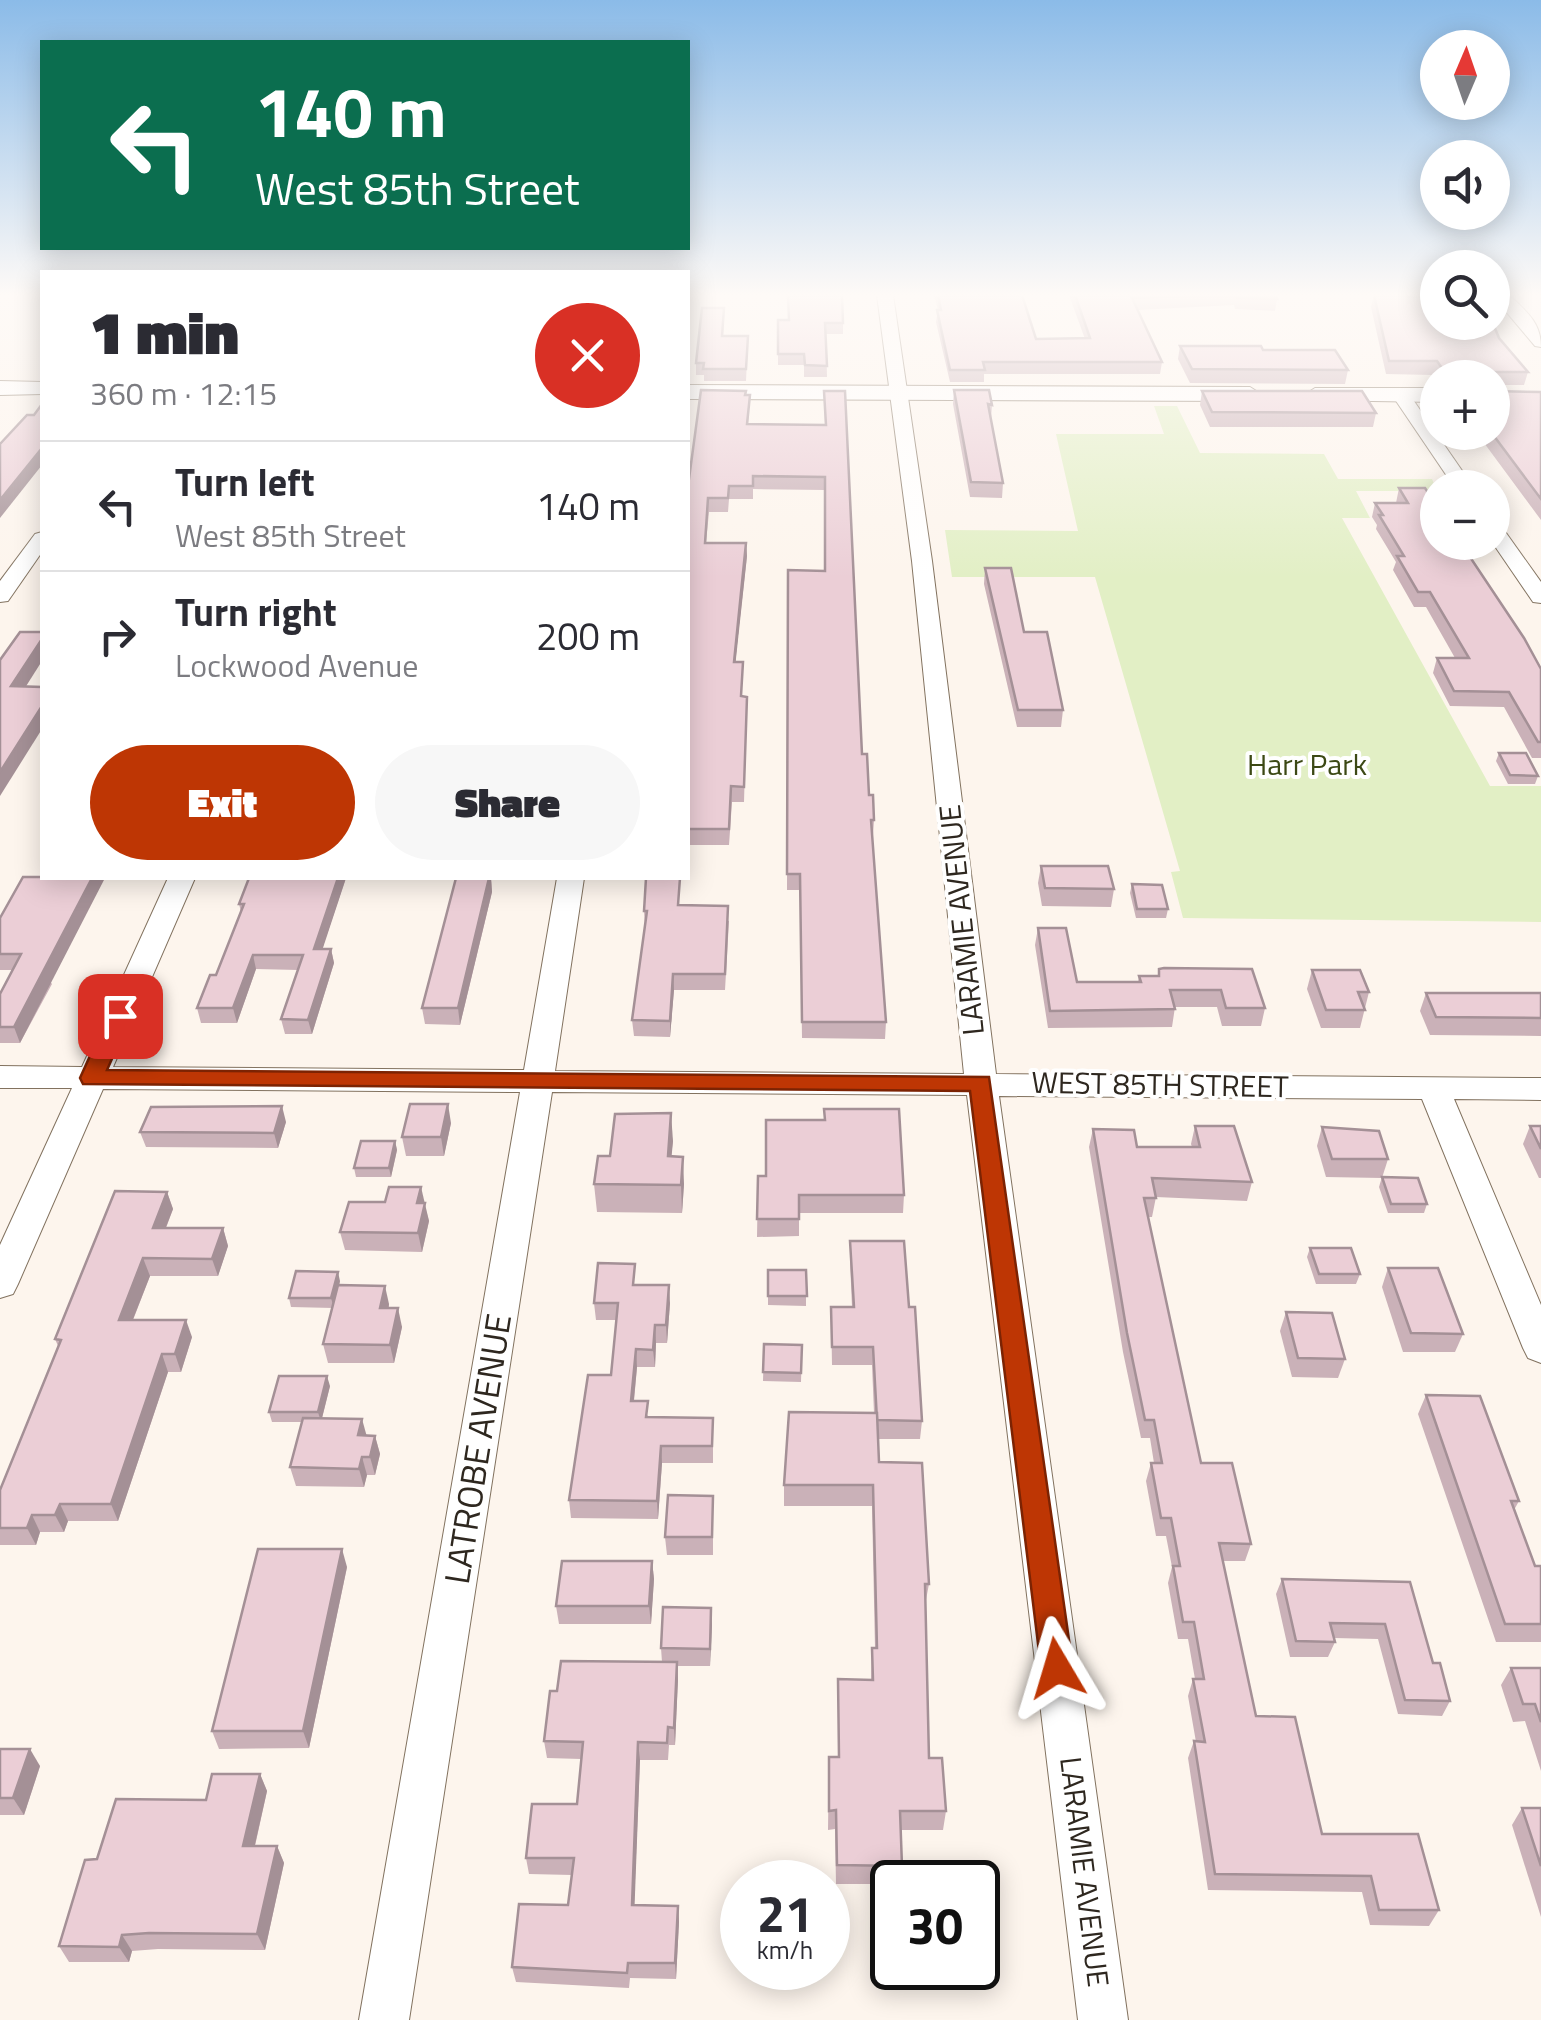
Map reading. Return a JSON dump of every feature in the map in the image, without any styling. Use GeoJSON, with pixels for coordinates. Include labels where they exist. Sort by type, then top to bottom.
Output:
{"type":"FeatureCollection","features":[{"type":"Feature","properties":{"kind":"street"},"geometry":{"type":"LineString","coordinates":[[690,392],[1420,395]]}},
{"type":"Feature","properties":{"kind":"street","name":"LARAMIE AVENUE"},"geometry":{"type":"LineString","coordinates":[[899,392],[980,1082],[1103,2020]]}},
{"type":"Feature","properties":{"kind":"street"},"geometry":{"type":"LineString","coordinates":[[1401,395],[1453,470]]}},
{"type":"Feature","properties":{"kind":"street"},"geometry":{"type":"LineString","coordinates":[[0,596],[40,541]]}},
{"type":"Feature","properties":{"kind":"street"},"geometry":{"type":"LineString","coordinates":[[1510,553],[1541,597]]}},
{"type":"Feature","properties":{"kind":"street"},"geometry":{"type":"LineString","coordinates":[[0,1284],[181,880]]}},
{"type":"Feature","properties":{"kind":"street","name":"LATROBE AVENUE"},"geometry":{"type":"LineString","coordinates":[[384,2020],[571,880]]}},
{"type":"Feature","properties":{"kind":"street","name":"WEST 85TH STREET"},"geometry":{"type":"LineString","coordinates":[[0,1077],[1541,1089]]}},
{"type":"Feature","properties":{"kind":"street"},"geometry":{"type":"LineString","coordinates":[[1433,1088],[1541,1348]]}},
{"type":"Feature","properties":{"kind":"green space","name":"Harr Park"},"geometry":{"type":"Polygon","coordinates":[[[1154,406],[1177,406],[1200,453],[1324,454],[1338,479],[1420,479],[1420,491],[1356,491],[1370,518],[1342,518],[1490,786],[1541,786],[1541,922],[1183,918],[1171,872],[1180,871],[1095,577],[952,577],[945,530],[1078,531],[1056,434],[1164,434],[1154,406]]]}},
{"type":"Feature","properties":{"kind":"building"},"geometry":{"type":"Polygon","coordinates":[[[701,390],[746,391],[745,395],[750,395],[747,424],[826,425],[824,391],[845,391],[862,754],[867,754],[869,795],[873,795],[871,820],[886,1022],[802,1022],[800,874],[787,874],[788,570],[825,571],[825,477],[753,476],[753,486],[729,486],[728,498],[708,498],[705,543],[746,543],[734,662],[743,662],[741,696],[747,697],[744,787],[731,786],[729,829],[690,829],[690,471],[701,390]]]}},
{"type":"Feature","properties":{"kind":"building"},"geometry":{"type":"Polygon","coordinates":[[[954,390],[989,390],[992,405],[988,404],[1003,483],[971,482],[954,390]]]}},
{"type":"Feature","properties":{"kind":"building"},"geometry":{"type":"Polygon","coordinates":[[[1202,391],[1362,391],[1376,413],[1212,412],[1202,391]]]}},
{"type":"Feature","properties":{"kind":"building"},"geometry":{"type":"Polygon","coordinates":[[[1510,391],[1541,392],[1541,499],[1504,450],[1510,450],[1510,391]]]}},
{"type":"Feature","properties":{"kind":"building"},"geometry":{"type":"Polygon","coordinates":[[[40,407],[40,450],[0,500],[0,444],[27,415],[34,415],[40,407]]]}},
{"type":"Feature","properties":{"kind":"building"},"geometry":{"type":"Polygon","coordinates":[[[1399,488],[1420,488],[1420,560],[1472,560],[1524,638],[1541,669],[1541,742],[1509,692],[1454,691],[1437,658],[1469,658],[1430,592],[1418,592],[1397,556],[1404,556],[1375,503],[1408,503],[1399,488]]]}},
{"type":"Feature","properties":{"kind":"building"},"geometry":{"type":"Polygon","coordinates":[[[985,568],[1011,568],[1024,632],[1047,632],[1063,710],[1018,710],[985,568]]]}},
{"type":"Feature","properties":{"kind":"building"},"geometry":{"type":"Polygon","coordinates":[[[20,632],[40,632],[40,642],[11,686],[40,687],[40,709],[0,772],[0,660],[20,632]]]}},
{"type":"Feature","properties":{"kind":"building"},"geometry":{"type":"Polygon","coordinates":[[[1499,753],[1526,753],[1538,776],[1510,775],[1499,753]]]}},
{"type":"Feature","properties":{"kind":"building"},"geometry":{"type":"Polygon","coordinates":[[[1041,866],[1108,866],[1114,889],[1045,888],[1041,866]]]}},
{"type":"Feature","properties":{"kind":"building"},"geometry":{"type":"Polygon","coordinates":[[[23,877],[91,880],[14,1027],[0,1027],[0,994],[21,954],[0,954],[0,918],[23,877]]]}},
{"type":"Feature","properties":{"kind":"building"},"geometry":{"type":"Polygon","coordinates":[[[248,880],[337,880],[314,949],[331,949],[308,1020],[281,1019],[303,955],[253,955],[233,1008],[197,1008],[210,975],[216,975],[244,904],[239,904],[248,880]]]}},
{"type":"Feature","properties":{"kind":"building"},"geometry":{"type":"Polygon","coordinates":[[[455,880],[489,880],[458,1008],[422,1008],[455,880]]]}},
{"type":"Feature","properties":{"kind":"building"},"geometry":{"type":"Polygon","coordinates":[[[646,880],[680,880],[678,905],[728,906],[725,974],[673,974],[670,1021],[632,1020],[646,880]]]}},
{"type":"Feature","properties":{"kind":"building"},"geometry":{"type":"Polygon","coordinates":[[[1132,884],[1162,885],[1168,909],[1137,909],[1132,884]]]}},
{"type":"Feature","properties":{"kind":"building"},"geometry":{"type":"Polygon","coordinates":[[[1038,928],[1066,928],[1077,982],[1141,982],[1139,976],[1159,976],[1159,969],[1164,968],[1252,969],[1265,1008],[1226,1008],[1221,990],[1170,990],[1175,1009],[1050,1011],[1038,928]]]}},
{"type":"Feature","properties":{"kind":"building"},"geometry":{"type":"Polygon","coordinates":[[[1312,970],[1360,970],[1369,992],[1358,992],[1365,1010],[1326,1010],[1312,970]]]}},
{"type":"Feature","properties":{"kind":"building"},"geometry":{"type":"Polygon","coordinates":[[[1426,993],[1541,993],[1541,1018],[1436,1017],[1426,993]]]}},
{"type":"Feature","properties":{"kind":"building"},"geometry":{"type":"Polygon","coordinates":[[[410,1104],[448,1104],[441,1137],[402,1137],[410,1104]]]}},
{"type":"Feature","properties":{"kind":"building"},"geometry":{"type":"Polygon","coordinates":[[[282,1106],[274,1133],[140,1132],[151,1107],[282,1106]]]}},
{"type":"Feature","properties":{"kind":"building"},"geometry":{"type":"Polygon","coordinates":[[[824,1109],[899,1109],[904,1195],[799,1195],[799,1219],[757,1219],[758,1176],[766,1176],[766,1120],[825,1120],[824,1109]]]}},
{"type":"Feature","properties":{"kind":"building"},"geometry":{"type":"Polygon","coordinates":[[[671,1113],[668,1156],[683,1157],[681,1185],[594,1184],[598,1156],[610,1156],[615,1114],[671,1113]]]}},
{"type":"Feature","properties":{"kind":"building"},"geometry":{"type":"Polygon","coordinates":[[[1195,1126],[1234,1126],[1252,1182],[1152,1178],[1156,1198],[1144,1198],[1201,1463],[1232,1463],[1251,1544],[1219,1543],[1256,1716],[1295,1717],[1322,1834],[1418,1834],[1439,1910],[1379,1910],[1371,1876],[1215,1874],[1194,1741],[1205,1742],[1193,1679],[1204,1679],[1194,1622],[1183,1622],[1173,1566],[1180,1566],[1171,1518],[1161,1518],[1151,1463],[1162,1463],[1154,1420],[1145,1420],[1127,1333],[1093,1129],[1134,1130],[1137,1147],[1200,1147],[1195,1126]]]}},
{"type":"Feature","properties":{"kind":"building"},"geometry":{"type":"Polygon","coordinates":[[[1530,1126],[1541,1126],[1541,1149],[1530,1126]]]}},
{"type":"Feature","properties":{"kind":"building"},"geometry":{"type":"Polygon","coordinates":[[[1322,1127],[1379,1131],[1388,1159],[1332,1159],[1322,1127]]]}},
{"type":"Feature","properties":{"kind":"building"},"geometry":{"type":"Polygon","coordinates":[[[361,1141],[395,1141],[389,1168],[354,1168],[361,1141]]]}},
{"type":"Feature","properties":{"kind":"building"},"geometry":{"type":"Polygon","coordinates":[[[1382,1177],[1418,1178],[1427,1204],[1391,1204],[1382,1177]]]}},
{"type":"Feature","properties":{"kind":"building"},"geometry":{"type":"Polygon","coordinates":[[[389,1187],[421,1187],[417,1203],[425,1203],[418,1233],[340,1232],[349,1202],[385,1202],[389,1187]]]}},
{"type":"Feature","properties":{"kind":"building"},"geometry":{"type":"Polygon","coordinates":[[[115,1191],[167,1192],[153,1228],[223,1228],[212,1259],[143,1258],[119,1320],[186,1320],[175,1354],[162,1354],[111,1504],[60,1504],[55,1515],[32,1515],[27,1528],[0,1528],[0,1490],[61,1340],[55,1339],[115,1191]]]}},
{"type":"Feature","properties":{"kind":"building"},"geometry":{"type":"Polygon","coordinates":[[[850,1241],[904,1241],[909,1307],[915,1307],[922,1421],[877,1420],[873,1347],[832,1347],[831,1307],[854,1307],[850,1241]]]}},
{"type":"Feature","properties":{"kind":"building"},"geometry":{"type":"Polygon","coordinates":[[[1310,1248],[1351,1248],[1360,1274],[1319,1274],[1310,1248]]]}},
{"type":"Feature","properties":{"kind":"building"},"geometry":{"type":"Polygon","coordinates":[[[598,1263],[635,1264],[633,1285],[669,1285],[666,1325],[655,1325],[653,1350],[636,1349],[631,1401],[648,1401],[646,1417],[713,1418],[712,1446],[661,1446],[657,1501],[569,1500],[588,1375],[611,1375],[618,1303],[594,1303],[598,1263]]]}},
{"type":"Feature","properties":{"kind":"building"},"geometry":{"type":"Polygon","coordinates":[[[1388,1268],[1438,1268],[1463,1334],[1411,1333],[1388,1268]]]}},
{"type":"Feature","properties":{"kind":"building"},"geometry":{"type":"Polygon","coordinates":[[[768,1270],[806,1270],[807,1296],[768,1296],[768,1270]]]}},
{"type":"Feature","properties":{"kind":"building"},"geometry":{"type":"Polygon","coordinates":[[[296,1271],[338,1272],[331,1298],[289,1298],[296,1271]]]}},
{"type":"Feature","properties":{"kind":"building"},"geometry":{"type":"Polygon","coordinates":[[[338,1285],[385,1286],[380,1308],[398,1308],[390,1345],[323,1344],[338,1285]]]}},
{"type":"Feature","properties":{"kind":"building"},"geometry":{"type":"Polygon","coordinates":[[[1286,1312],[1332,1313],[1345,1359],[1298,1358],[1286,1312]]]}},
{"type":"Feature","properties":{"kind":"building"},"geometry":{"type":"Polygon","coordinates":[[[764,1344],[802,1345],[801,1373],[763,1372],[764,1344]]]}},
{"type":"Feature","properties":{"kind":"building"},"geometry":{"type":"Polygon","coordinates":[[[279,1376],[327,1376],[318,1412],[269,1412],[279,1376]]]}},
{"type":"Feature","properties":{"kind":"building"},"geometry":{"type":"Polygon","coordinates":[[[1426,1395],[1480,1396],[1519,1501],[1511,1501],[1535,1566],[1541,1566],[1541,1624],[1505,1624],[1426,1395]]]}},
{"type":"Feature","properties":{"kind":"building"},"geometry":{"type":"Polygon","coordinates":[[[789,1412],[877,1413],[879,1462],[922,1463],[929,1584],[925,1584],[929,1758],[942,1758],[946,1811],[900,1811],[902,1860],[870,1860],[870,1866],[837,1860],[836,1810],[829,1811],[829,1757],[839,1757],[838,1679],[873,1680],[872,1648],[877,1648],[873,1485],[784,1485],[789,1412]]]}},
{"type":"Feature","properties":{"kind":"building"},"geometry":{"type":"Polygon","coordinates":[[[303,1418],[362,1419],[358,1435],[375,1436],[370,1457],[362,1457],[359,1469],[290,1467],[303,1418]]]}},
{"type":"Feature","properties":{"kind":"building"},"geometry":{"type":"Polygon","coordinates":[[[668,1495],[713,1496],[712,1537],[665,1537],[668,1495]]]}},
{"type":"Feature","properties":{"kind":"building"},"geometry":{"type":"Polygon","coordinates":[[[258,1549],[342,1549],[303,1731],[212,1731],[258,1549]]]}},
{"type":"Feature","properties":{"kind":"building"},"geometry":{"type":"Polygon","coordinates":[[[562,1561],[652,1561],[649,1606],[556,1606],[562,1561]]]}},
{"type":"Feature","properties":{"kind":"building"},"geometry":{"type":"Polygon","coordinates":[[[1282,1579],[1410,1582],[1433,1663],[1440,1663],[1450,1701],[1405,1700],[1385,1624],[1330,1623],[1335,1642],[1296,1641],[1282,1579]]]}},
{"type":"Feature","properties":{"kind":"building"},"geometry":{"type":"Polygon","coordinates":[[[663,1607],[711,1608],[710,1649],[661,1648],[663,1607]]]}},
{"type":"Feature","properties":{"kind":"building"},"geometry":{"type":"Polygon","coordinates":[[[561,1661],[677,1662],[674,1728],[668,1727],[667,1743],[638,1742],[632,1905],[678,1906],[675,1963],[628,1963],[627,1973],[512,1967],[519,1904],[568,1905],[574,1858],[526,1858],[532,1804],[577,1804],[583,1742],[544,1741],[550,1691],[557,1691],[561,1661]]]}},
{"type":"Feature","properties":{"kind":"building"},"geometry":{"type":"Polygon","coordinates":[[[1511,1668],[1541,1668],[1541,1722],[1535,1704],[1523,1704],[1511,1668]]]}},
{"type":"Feature","properties":{"kind":"building"},"geometry":{"type":"Polygon","coordinates":[[[0,1749],[30,1749],[13,1798],[0,1798],[0,1749]]]}},
{"type":"Feature","properties":{"kind":"building"},"geometry":{"type":"Polygon","coordinates":[[[212,1774],[260,1774],[243,1846],[277,1846],[257,1934],[149,1933],[122,1935],[119,1947],[59,1946],[85,1860],[97,1859],[116,1799],[206,1800],[212,1774]]]}},
{"type":"Feature","properties":{"kind":"building"},"geometry":{"type":"Polygon","coordinates":[[[1522,1808],[1541,1808],[1541,1866],[1522,1808]]]}},
{"type":"Feature","properties":{"kind":"route"},"geometry":{"type":"LineString","coordinates":[[120,1016],[92,1078],[980,1082],[1057,1668]]}}]}
